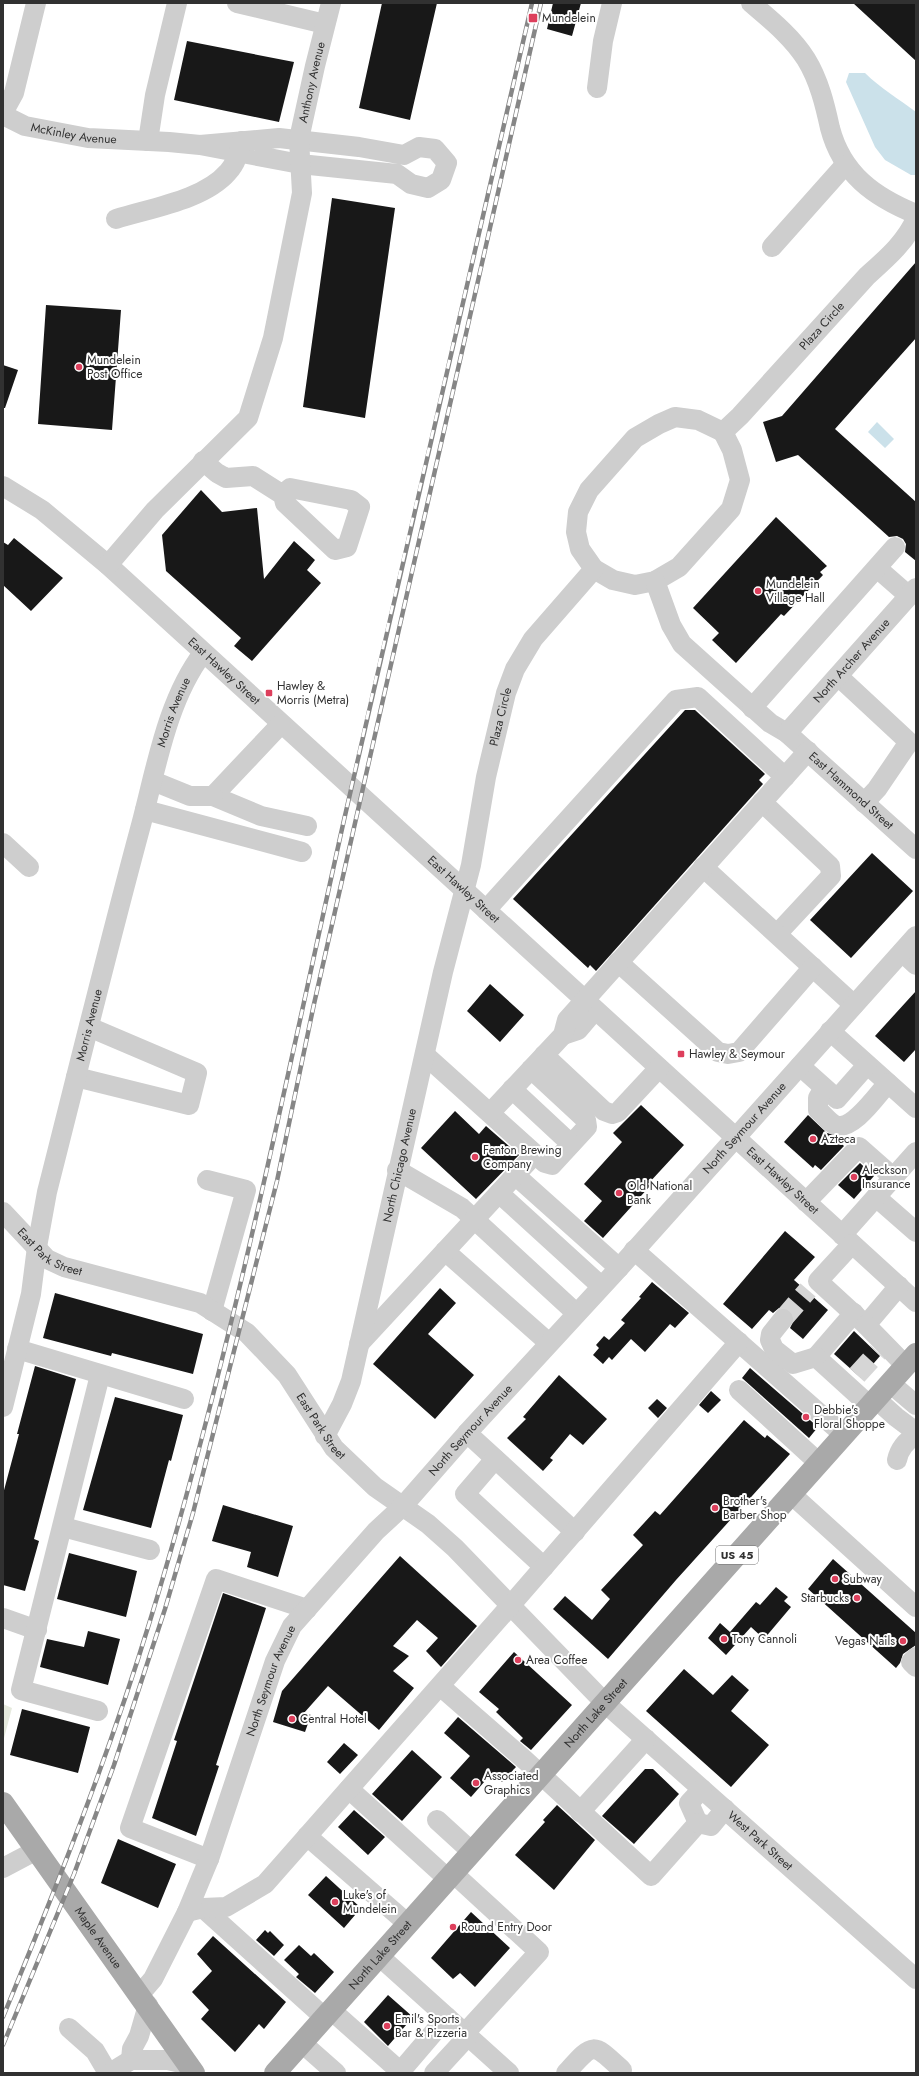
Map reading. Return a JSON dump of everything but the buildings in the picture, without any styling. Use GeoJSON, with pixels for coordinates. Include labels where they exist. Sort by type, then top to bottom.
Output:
{"type":"FeatureCollection","features":[{"type":"Feature","properties":{"kind":"main road","name":"North Lake Street"},"geometry":{"type":"LineString","coordinates":[[275,2073],[911,1360]]}},
{"type":"Feature","properties":{"kind":"main road","name":"Maple Avenue"},"geometry":{"type":"LineString","coordinates":[[3,1803],[192,2069]]}},
{"type":"Feature","properties":{"kind":"street"},"geometry":{"type":"LineString","coordinates":[[3,114],[14,93],[36,3]]}},
{"type":"Feature","properties":{"kind":"street"},"geometry":{"type":"LineString","coordinates":[[148,141],[155,95],[177,3]]}},
{"type":"Feature","properties":{"kind":"street"},"geometry":{"type":"LineString","coordinates":[[237,3],[325,24]]}},
{"type":"Feature","properties":{"kind":"street","name":"Anthony Avenue"},"geometry":{"type":"LineString","coordinates":[[108,565],[155,510],[248,418],[274,331],[302,193],[299,139],[331,3]]}},
{"type":"Feature","properties":{"kind":"street"},"geometry":{"type":"LineString","coordinates":[[596,88],[603,41],[612,3]]}},
{"type":"Feature","properties":{"kind":"street"},"geometry":{"type":"LineString","coordinates":[[751,3],[784,31],[807,60],[826,104],[831,128],[839,154],[845,165],[863,184],[893,205],[916,214]]}},
{"type":"Feature","properties":{"kind":"street","name":"McKinley Avenue"},"geometry":{"type":"LineString","coordinates":[[3,114],[25,126],[81,137],[240,147]]}},
{"type":"Feature","properties":{"kind":"street"},"geometry":{"type":"LineString","coordinates":[[279,138],[299,139],[404,155],[419,147],[435,149],[447,163],[441,180],[428,188],[411,184],[396,174],[300,164],[240,147],[279,138]]}},
{"type":"Feature","properties":{"kind":"street"},"geometry":{"type":"LineString","coordinates":[[116,219],[199,194],[228,172],[240,147]]}},
{"type":"Feature","properties":{"kind":"street"},"geometry":{"type":"LineString","coordinates":[[772,247],[845,165]]}},
{"type":"Feature","properties":{"kind":"street","name":"Plaza Circle"},"geometry":{"type":"LineString","coordinates":[[723,432],[740,416],[867,276],[887,259],[912,229],[916,218]]}},
{"type":"Feature","properties":{"kind":"street"},"geometry":{"type":"LineString","coordinates":[[675,417],[698,420],[723,432],[732,450],[740,480],[731,509],[679,567],[655,582],[635,585],[613,580],[594,569],[580,549],[576,532],[578,512],[589,490],[636,438],[675,417]]}},
{"type":"Feature","properties":{"kind":"street"},"geometry":{"type":"LineString","coordinates":[[203,461],[217,473],[226,478],[253,476],[283,495]]}},
{"type":"Feature","properties":{"kind":"street","name":"East Hawley Street"},"geometry":{"type":"LineString","coordinates":[[3,486],[42,510],[108,565],[916,1302]]}},
{"type":"Feature","properties":{"kind":"street"},"geometry":{"type":"LineString","coordinates":[[752,708],[895,547]]}},
{"type":"Feature","properties":{"kind":"street"},"geometry":{"type":"LineString","coordinates":[[877,568],[912,592]]}},
{"type":"Feature","properties":{"kind":"street","name":"Plaza Circle"},"geometry":{"type":"LineString","coordinates":[[464,891],[486,777],[506,693],[515,669],[533,639],[594,569]]}},
{"type":"Feature","properties":{"kind":"street","name":"East Hammond Street"},"geometry":{"type":"LineString","coordinates":[[655,582],[671,625],[682,644],[752,708],[770,723],[787,733],[916,849]]}},
{"type":"Feature","properties":{"kind":"street","name":"North Archer Avenue"},"geometry":{"type":"LineString","coordinates":[[787,733],[912,592]]}},
{"type":"Feature","properties":{"kind":"street","name":"Morris Avenue"},"geometry":{"type":"LineString","coordinates":[[3,1406],[31,1294],[36,1247],[47,1192],[145,810],[173,710],[182,685],[203,653]]}},
{"type":"Feature","properties":{"kind":"street"},"geometry":{"type":"LineString","coordinates":[[838,676],[909,742],[877,789],[864,803]]}},
{"type":"Feature","properties":{"kind":"street"},"geometry":{"type":"LineString","coordinates":[[486,910],[676,700],[698,697],[785,777]]}},
{"type":"Feature","properties":{"kind":"street"},"geometry":{"type":"LineString","coordinates":[[213,796],[281,724]]}},
{"type":"Feature","properties":{"kind":"street"},"geometry":{"type":"LineString","coordinates":[[490,1113],[562,1035],[578,1030],[590,1005],[618,962],[808,752]]}},
{"type":"Feature","properties":{"kind":"street"},"geometry":{"type":"LineString","coordinates":[[153,781],[190,796],[213,796],[261,816],[307,826]]}},
{"type":"Feature","properties":{"kind":"street"},"geometry":{"type":"LineString","coordinates":[[762,802],[830,866],[831,876],[777,934]]}},
{"type":"Feature","properties":{"kind":"street"},"geometry":{"type":"LineString","coordinates":[[145,810],[302,852]]}},
{"type":"Feature","properties":{"kind":"street"},"geometry":{"type":"LineString","coordinates":[[3,843],[29,867]]}},
{"type":"Feature","properties":{"kind":"street"},"geometry":{"type":"LineString","coordinates":[[704,868],[854,1005]]}},
{"type":"Feature","properties":{"kind":"street","name":"North Chicago Avenue"},"geometry":{"type":"LineString","coordinates":[[326,1436],[342,1404],[351,1381],[397,1170],[425,1055],[443,972],[464,891]]}},
{"type":"Feature","properties":{"kind":"street","name":"North Seymour Avenue"},"geometry":{"type":"LineString","coordinates":[[144,2000],[154,1979],[195,1910],[209,1859],[275,1661],[292,1626],[376,1531],[403,1506],[576,1312],[619,1268],[854,1005],[909,959],[916,936]]}},
{"type":"Feature","properties":{"kind":"street"},"geometry":{"type":"LineString","coordinates":[[618,962],[718,1052],[728,1054],[739,1052],[813,967]]}},
{"type":"Feature","properties":{"kind":"street"},"geometry":{"type":"LineString","coordinates":[[76,1077],[189,1105],[197,1073],[89,1027]]}},
{"type":"Feature","properties":{"kind":"street"},"geometry":{"type":"LineString","coordinates":[[830,1032],[916,1108]]}},
{"type":"Feature","properties":{"kind":"street"},"geometry":{"type":"LineString","coordinates":[[425,1055],[545,1163],[552,1165],[588,1127],[586,1120],[537,1062]]}},
{"type":"Feature","properties":{"kind":"street"},"geometry":{"type":"LineString","coordinates":[[537,1062],[604,1111],[612,1114],[618,1112],[659,1068]]}},
{"type":"Feature","properties":{"kind":"street"},"geometry":{"type":"LineString","coordinates":[[800,1066],[837,1099],[867,1065]]}},
{"type":"Feature","properties":{"kind":"street"},"geometry":{"type":"LineString","coordinates":[[824,1088],[818,1098],[818,1110],[834,1124],[844,1126],[853,1122],[888,1083]]}},
{"type":"Feature","properties":{"kind":"street"},"geometry":{"type":"LineString","coordinates":[[512,1089],[571,1144]]}},
{"type":"Feature","properties":{"kind":"street"},"geometry":{"type":"LineString","coordinates":[[806,1202],[859,1147],[908,1166],[876,1197],[813,1286],[871,1336],[911,1360]]}},
{"type":"Feature","properties":{"kind":"street"},"geometry":{"type":"LineString","coordinates":[[359,1344],[535,1154]]}},
{"type":"Feature","properties":{"kind":"street"},"geometry":{"type":"LineString","coordinates":[[397,1170],[462,1208],[576,1312]]}},
{"type":"Feature","properties":{"kind":"street"},"geometry":{"type":"LineString","coordinates":[[515,1175],[619,1268]]}},
{"type":"Feature","properties":{"kind":"street"},"geometry":{"type":"LineString","coordinates":[[207,1180],[246,1190],[212,1311]]}},
{"type":"Feature","properties":{"kind":"street"},"geometry":{"type":"LineString","coordinates":[[499,1193],[602,1286]]}},
{"type":"Feature","properties":{"kind":"street"},"geometry":{"type":"LineString","coordinates":[[876,1197],[916,1232]]}},
{"type":"Feature","properties":{"kind":"street","name":"East Park Street"},"geometry":{"type":"LineString","coordinates":[[3,1212],[47,1259],[64,1267],[200,1304],[247,1333],[287,1375],[334,1448],[375,1487],[428,1524],[455,1548],[605,1703]]}},
{"type":"Feature","properties":{"kind":"street"},"geometry":{"type":"LineString","coordinates":[[634,1250],[844,1435]]}},
{"type":"Feature","properties":{"kind":"street"},"geometry":{"type":"LineString","coordinates":[[445,1251],[549,1343]]}},
{"type":"Feature","properties":{"kind":"street"},"geometry":{"type":"LineString","coordinates":[[783,1319],[771,1334],[770,1340],[774,1349],[793,1364],[871,1336],[899,1286]]}},
{"type":"Feature","properties":{"kind":"street"},"geometry":{"type":"LineString","coordinates":[[195,1910],[226,1907],[265,1884],[575,1532],[739,1342]]}},
{"type":"Feature","properties":{"kind":"street"},"geometry":{"type":"LineString","coordinates":[[17,1349],[184,1399]]}},
{"type":"Feature","properties":{"kind":"street"},"geometry":{"type":"LineString","coordinates":[[816,1357],[848,1376],[873,1403],[896,1417],[916,1432]]}},
{"type":"Feature","properties":{"kind":"street"},"geometry":{"type":"LineString","coordinates":[[98,1711],[21,1690],[63,1527],[100,1374]]}},
{"type":"Feature","properties":{"kind":"street"},"geometry":{"type":"LineString","coordinates":[[890,1383],[916,1405]]}},
{"type":"Feature","properties":{"kind":"street"},"geometry":{"type":"LineString","coordinates":[[739,1390],[819,1463]]}},
{"type":"Feature","properties":{"kind":"street"},"geometry":{"type":"LineString","coordinates":[[467,1433],[575,1532]]}},
{"type":"Feature","properties":{"kind":"street"},"geometry":{"type":"LineString","coordinates":[[897,1460],[899,1452],[907,1442],[916,1436]]}},
{"type":"Feature","properties":{"kind":"street"},"geometry":{"type":"LineString","coordinates":[[495,1459],[465,1494],[544,1567]]}},
{"type":"Feature","properties":{"kind":"street"},"geometry":{"type":"LineString","coordinates":[[791,1494],[916,1607]]}},
{"type":"Feature","properties":{"kind":"street"},"geometry":{"type":"LineString","coordinates":[[63,1527],[150,1550]]}},
{"type":"Feature","properties":{"kind":"street"},"geometry":{"type":"LineString","coordinates":[[209,1859],[130,1828],[216,1579],[307,1609]]}},
{"type":"Feature","properties":{"kind":"street"},"geometry":{"type":"LineString","coordinates":[[3,1618],[37,1630]]}},
{"type":"Feature","properties":{"kind":"street"},"geometry":{"type":"LineString","coordinates":[[916,1657],[911,1662],[916,1667]]}},
{"type":"Feature","properties":{"kind":"street"},"geometry":{"type":"LineString","coordinates":[[440,1686],[541,1775],[651,1876],[698,1823]]}},
{"type":"Feature","properties":{"kind":"street","name":"West Park Street"},"geometry":{"type":"LineString","coordinates":[[605,1703],[916,1979]]}},
{"type":"Feature","properties":{"kind":"street"},"geometry":{"type":"LineString","coordinates":[[580,1812],[646,1739]]}},
{"type":"Feature","properties":{"kind":"street"},"geometry":{"type":"LineString","coordinates":[[349,1789],[539,1952],[434,2073]]}},
{"type":"Feature","properties":{"kind":"street"},"geometry":{"type":"LineString","coordinates":[[698,1823],[689,1804],[702,1789]]}},
{"type":"Feature","properties":{"kind":"street"},"geometry":{"type":"LineString","coordinates":[[698,1823],[711,1826],[725,1810]]}},
{"type":"Feature","properties":{"kind":"street"},"geometry":{"type":"LineString","coordinates":[[437,1820],[472,1852]]}},
{"type":"Feature","properties":{"kind":"street"},"geometry":{"type":"LineString","coordinates":[[307,1836],[408,1924]]}},
{"type":"Feature","properties":{"kind":"street"},"geometry":{"type":"LineString","coordinates":[[3,1868],[37,1850]]}},
{"type":"Feature","properties":{"kind":"street"},"geometry":{"type":"LineString","coordinates":[[195,1910],[401,2072],[447,2017]]}},
{"type":"Feature","properties":{"kind":"street"},"geometry":{"type":"LineString","coordinates":[[379,1956],[447,2017],[503,2071]]}},
{"type":"Feature","properties":{"kind":"street"},"geometry":{"type":"LineString","coordinates":[[131,2060],[132,2049],[139,2036],[144,2000]]}},
{"type":"Feature","properties":{"kind":"street"},"geometry":{"type":"LineString","coordinates":[[69,2028],[95,2051],[109,2073],[131,2060],[168,2060],[192,2069]]}},
{"type":"Feature","properties":{"kind":"street"},"geometry":{"type":"LineString","coordinates":[[302,2043],[336,2073]]}},
{"type":"Feature","properties":{"kind":"street"},"geometry":{"type":"LineString","coordinates":[[566,2073],[583,2054],[590,2049],[596,2048],[602,2051],[622,2070]]}},
{"type":"Feature","properties":{"kind":"shaded area"},"geometry":{"type":"Polygon","coordinates":[[[3,1704],[12,1708],[3,1742],[3,1704]]]}},
{"type":"Feature","properties":{"kind":"water"},"geometry":{"type":"Polygon","coordinates":[[[849,73],[865,73],[883,89],[916,112],[916,175],[911,175],[885,160],[875,147],[846,82],[849,73]]]}},
{"type":"Feature","properties":{"kind":"water"},"geometry":{"type":"Polygon","coordinates":[[[877,422],[894,439],[885,448],[868,432],[877,422]]]}},
{"type":"Feature","properties":{"kind":"tunnel"},"geometry":{"type":"LineString","coordinates":[[783,1319],[808,1290]]}},
{"type":"Feature","properties":{"kind":"tunnel"},"geometry":{"type":"LineString","coordinates":[[857,1375],[878,1352]]}},
{"type":"Feature","properties":{"kind":"railway"},"geometry":{"type":"LineString","coordinates":[[3,2017],[62,1871],[116,1724],[149,1624],[205,1425],[254,1224],[367,718],[532,3]]}},
{"type":"Feature","properties":{"kind":"railway"},"geometry":{"type":"LineString","coordinates":[[3,2045],[74,1874],[114,1765],[165,1609],[193,1513],[277,1181],[314,1004],[541,3]]}},
{"type":"Feature","properties":{"kind":"place","name":"Mundelein"},"geometry":{"type":"Point","coordinates":[533,18]}},
{"type":"Feature","properties":{"kind":"place","name":"Mundelein Post Office"},"geometry":{"type":"Point","coordinates":[79,367]}},
{"type":"Feature","properties":{"kind":"place","name":"Mundelein Village Hall"},"geometry":{"type":"Point","coordinates":[758,591]}},
{"type":"Feature","properties":{"kind":"place","name":"Hawley & Morris (Metra)"},"geometry":{"type":"Point","coordinates":[269,693]}},
{"type":"Feature","properties":{"kind":"place","name":"Hawley & Seymour"},"geometry":{"type":"Point","coordinates":[681,1054]}},
{"type":"Feature","properties":{"kind":"place","name":"Azteca"},"geometry":{"type":"Point","coordinates":[813,1139]}},
{"type":"Feature","properties":{"kind":"place","name":"Fenton Brewing Company"},"geometry":{"type":"Point","coordinates":[475,1157]}},
{"type":"Feature","properties":{"kind":"place","name":"Aleckson Insurance"},"geometry":{"type":"Point","coordinates":[854,1177]}},
{"type":"Feature","properties":{"kind":"place","name":"Old National Bank"},"geometry":{"type":"Point","coordinates":[619,1193]}},
{"type":"Feature","properties":{"kind":"place","name":"Debbie's Floral Shoppe"},"geometry":{"type":"Point","coordinates":[806,1417]}},
{"type":"Feature","properties":{"kind":"place","name":"Brother's Barber Shop"},"geometry":{"type":"Point","coordinates":[715,1508]}},
{"type":"Feature","properties":{"kind":"place","name":"Subway"},"geometry":{"type":"Point","coordinates":[835,1579]}},
{"type":"Feature","properties":{"kind":"place","name":"Starbucks"},"geometry":{"type":"Point","coordinates":[857,1598]}},
{"type":"Feature","properties":{"kind":"place","name":"Tony Cannoli"},"geometry":{"type":"Point","coordinates":[724,1639]}},
{"type":"Feature","properties":{"kind":"place","name":"Vegas Nails"},"geometry":{"type":"Point","coordinates":[903,1641]}},
{"type":"Feature","properties":{"kind":"place","name":"Area Coffee"},"geometry":{"type":"Point","coordinates":[518,1660]}},
{"type":"Feature","properties":{"kind":"place","name":"Central Hotel"},"geometry":{"type":"Point","coordinates":[292,1719]}},
{"type":"Feature","properties":{"kind":"place","name":"Associated Graphics"},"geometry":{"type":"Point","coordinates":[476,1783]}},
{"type":"Feature","properties":{"kind":"place","name":"Luke's of Mundelein"},"geometry":{"type":"Point","coordinates":[335,1902]}},
{"type":"Feature","properties":{"kind":"place","name":"Round Entry Door"},"geometry":{"type":"Point","coordinates":[453,1927]}},
{"type":"Feature","properties":{"kind":"place","name":"Emil's Sports Bar & Pizzeria"},"geometry":{"type":"Point","coordinates":[387,2026]}}]}
